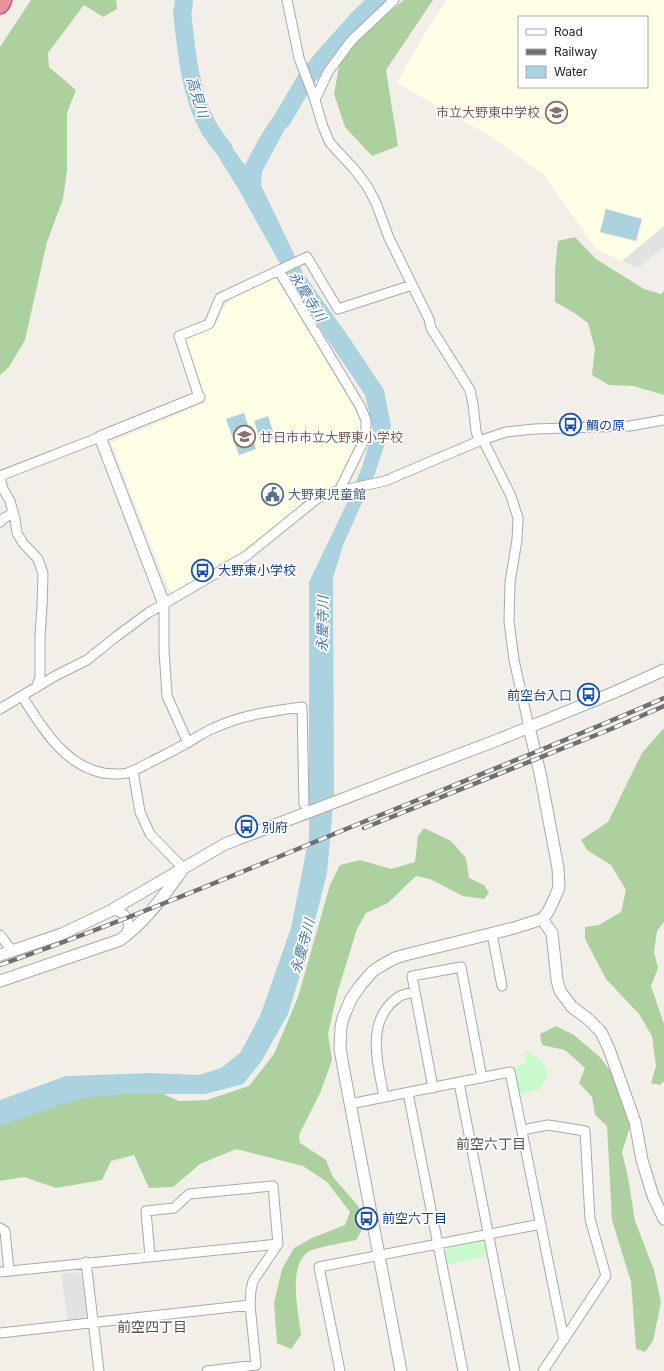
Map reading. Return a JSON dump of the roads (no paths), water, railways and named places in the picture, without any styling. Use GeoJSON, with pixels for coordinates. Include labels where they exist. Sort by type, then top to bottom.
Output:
{"type":"FeatureCollection","features":[{"type":"Feature","properties":{"kind":"highway"},"geometry":{"type":"LineString","coordinates":[[0,5],[3,0]]}},
{"type":"Feature","properties":{"kind":"street"},"geometry":{"type":"LineString","coordinates":[[287,0],[299,58],[330,143],[355,170],[367,186],[376,203],[389,238],[429,319],[431,328],[470,390],[476,431],[511,496],[518,518],[518,535],[510,582],[509,621],[511,641],[540,773],[558,872],[558,887],[556,895],[548,912],[542,919],[492,934],[396,958],[379,967],[366,979],[351,999],[343,1018],[340,1048],[401,1371]]}},
{"type":"Feature","properties":{"kind":"street"},"geometry":{"type":"LineString","coordinates":[[315,100],[328,72],[351,41],[394,0]]}},
{"type":"Feature","properties":{"kind":"street"},"geometry":{"type":"LineString","coordinates":[[36,688],[40,678],[40,636],[43,600],[43,574],[38,559],[23,543],[17,533],[10,501],[3,489],[0,477],[199,397],[178,336],[209,324],[220,298],[307,257],[338,309],[412,285]]}},
{"type":"Feature","properties":{"kind":"street"},"geometry":{"type":"LineString","coordinates":[[279,271],[360,406],[366,420],[366,436],[341,490]]}},
{"type":"Feature","properties":{"kind":"street"},"geometry":{"type":"LineString","coordinates":[[0,709],[87,660],[148,614],[246,556],[318,498],[341,490],[372,484],[391,478],[481,440],[506,432],[520,430],[630,426],[664,420]]}},
{"type":"Feature","properties":{"kind":"street"},"geometry":{"type":"LineString","coordinates":[[100,437],[164,604],[164,650],[167,696],[188,743]]}},
{"type":"Feature","properties":{"kind":"street"},"geometry":{"type":"LineString","coordinates":[[0,522],[13,513]]}},
{"type":"Feature","properties":{"kind":"street"},"geometry":{"type":"LineString","coordinates":[[0,955],[62,934],[110,911],[226,844],[530,728],[664,670]]}},
{"type":"Feature","properties":{"kind":"street"},"geometry":{"type":"LineString","coordinates":[[22,696],[39,723],[64,753],[74,762],[86,768],[112,775],[133,771],[212,729],[247,716],[264,712],[302,707],[304,804]]}},
{"type":"Feature","properties":{"kind":"street"},"geometry":{"type":"LineString","coordinates":[[133,771],[140,812],[150,834],[184,868]]}},
{"type":"Feature","properties":{"kind":"street"},"geometry":{"type":"LineString","coordinates":[[0,981],[120,940],[149,914],[184,868]]}},
{"type":"Feature","properties":{"kind":"street"},"geometry":{"type":"LineString","coordinates":[[110,911],[119,911],[127,918],[129,924],[128,930],[126,935],[120,940]]}},
{"type":"Feature","properties":{"kind":"street"},"geometry":{"type":"LineString","coordinates":[[542,919],[552,932],[557,980],[560,991],[572,1007],[588,1019],[601,1032],[609,1049],[635,1122],[642,1160],[653,1196],[664,1219]]}},
{"type":"Feature","properties":{"kind":"street"},"geometry":{"type":"LineString","coordinates":[[492,934],[502,986]]}},
{"type":"Feature","properties":{"kind":"street"},"geometry":{"type":"LineString","coordinates":[[0,935],[12,951]]}},
{"type":"Feature","properties":{"kind":"street"},"geometry":{"type":"LineString","coordinates":[[433,1088],[412,976],[461,966],[482,1078]]}},
{"type":"Feature","properties":{"kind":"street"},"geometry":{"type":"LineString","coordinates":[[384,1097],[375,1047],[377,1027],[387,1009],[394,1001],[401,996],[415,992]]}},
{"type":"Feature","properties":{"kind":"street"},"geometry":{"type":"LineString","coordinates":[[350,1104],[510,1072],[564,1340]]}},
{"type":"Feature","properties":{"kind":"street"},"geometry":{"type":"LineString","coordinates":[[459,1083],[515,1371]]}},
{"type":"Feature","properties":{"kind":"street"},"geometry":{"type":"LineString","coordinates":[[408,1093],[462,1371]]}},
{"type":"Feature","properties":{"kind":"street"},"geometry":{"type":"LineString","coordinates":[[522,1130],[548,1125],[585,1131],[590,1219],[606,1276],[543,1371]]}},
{"type":"Feature","properties":{"kind":"street"},"geometry":{"type":"LineString","coordinates":[[150,1256],[146,1211],[174,1208],[189,1194],[273,1186],[278,1244],[253,1281],[250,1305],[256,1365],[207,1371]]}},
{"type":"Feature","properties":{"kind":"street"},"geometry":{"type":"LineString","coordinates":[[340,1371],[319,1267],[541,1224]]}},
{"type":"Feature","properties":{"kind":"street"},"geometry":{"type":"LineString","coordinates":[[0,1228],[4,1230],[4,1272],[86,1262],[278,1244]]}},
{"type":"Feature","properties":{"kind":"street"},"geometry":{"type":"LineString","coordinates":[[86,1262],[100,1371]]}},
{"type":"Feature","properties":{"kind":"street"},"geometry":{"type":"LineString","coordinates":[[0,1333],[250,1305]]}},
{"type":"Feature","properties":{"kind":"water"},"geometry":{"type":"Polygon","coordinates":[[[287,100],[294,100],[297,106],[262,172],[261,185],[303,273],[384,390],[391,426],[374,476],[343,545],[333,578],[334,794],[327,873],[307,952],[288,1014],[261,1062],[243,1084],[205,1094],[123,1094],[84,1098],[50,1108],[0,1126],[0,1100],[66,1076],[152,1073],[199,1075],[221,1068],[240,1053],[260,1016],[291,928],[309,837],[309,582],[348,501],[362,467],[373,430],[365,395],[323,333],[278,260],[208,136],[209,129],[224,137],[245,165],[269,123],[287,100]]]}},
{"type":"Feature","properties":{"kind":"water"},"geometry":{"type":"Polygon","coordinates":[[[606,209],[642,219],[636,241],[600,232],[606,209]]]}},
{"type":"Feature","properties":{"kind":"water"},"geometry":{"type":"Polygon","coordinates":[[[244,413],[256,449],[239,455],[226,419],[244,413]]]}},
{"type":"Feature","properties":{"kind":"water"},"geometry":{"type":"Polygon","coordinates":[[[268,416],[275,438],[261,442],[254,421],[268,416]]]}},
{"type":"Feature","properties":{"kind":"waterway","name":"高見川"},"geometry":{"type":"LineString","coordinates":[[184,0],[182,11],[187,56],[193,87],[203,117],[210,130],[224,149]]}},
{"type":"Feature","properties":{"kind":"waterway","name":"永慶寺川"},"geometry":{"type":"LineString","coordinates":[[282,120],[306,79],[359,18],[378,0]]}},
{"type":"Feature","properties":{"kind":"railway"},"geometry":{"type":"LineString","coordinates":[[0,965],[133,916],[664,698]]}},
{"type":"Feature","properties":{"kind":"railway"},"geometry":{"type":"LineString","coordinates":[[364,828],[611,729],[664,706]]}},
{"type":"Feature","properties":{"kind":"place","name":"市立大野東中学校"},"geometry":{"type":"Point","coordinates":[556,112]}},
{"type":"Feature","properties":{"kind":"place","name":"鯛の原"},"geometry":{"type":"Point","coordinates":[570,425]}},
{"type":"Feature","properties":{"kind":"place","name":"廿日市市立大野東小学校"},"geometry":{"type":"Point","coordinates":[244,437]}},
{"type":"Feature","properties":{"kind":"place","name":"大野東児童館"},"geometry":{"type":"Point","coordinates":[272,494]}},
{"type":"Feature","properties":{"kind":"place","name":"大野東小学校"},"geometry":{"type":"Point","coordinates":[203,570]}},
{"type":"Feature","properties":{"kind":"place","name":"前空台入口"},"geometry":{"type":"Point","coordinates":[588,695]}},
{"type":"Feature","properties":{"kind":"place","name":"別府"},"geometry":{"type":"Point","coordinates":[247,827]}},
{"type":"Feature","properties":{"kind":"place","name":"前空六丁目"},"geometry":{"type":"Point","coordinates":[366,1218]}},
{"type":"Feature","properties":{"kind":"district","name":"前空六丁目"},"geometry":{"type":"Point","coordinates":[491,1143]}},
{"type":"Feature","properties":{"kind":"district","name":"前空四丁目"},"geometry":{"type":"Point","coordinates":[152,1326]}}]}
